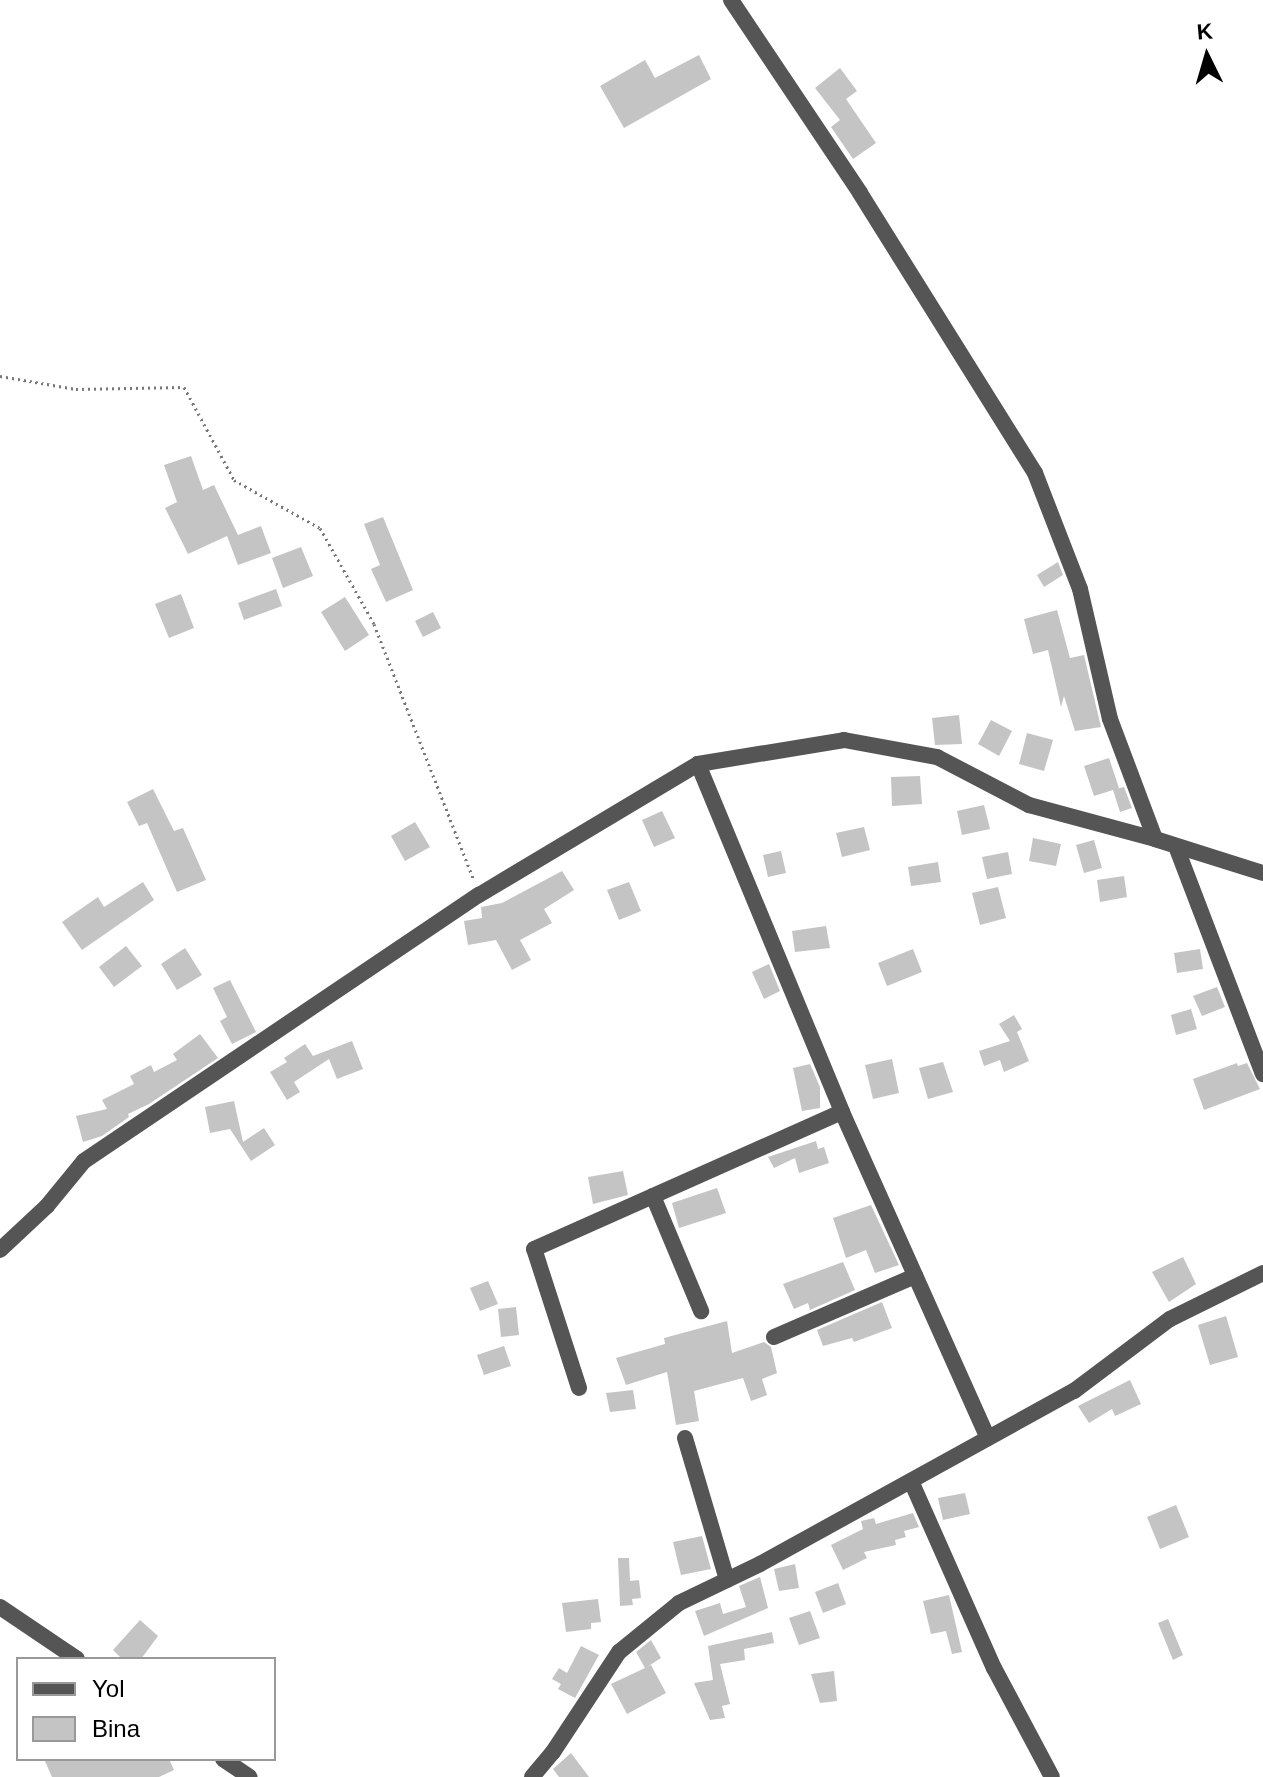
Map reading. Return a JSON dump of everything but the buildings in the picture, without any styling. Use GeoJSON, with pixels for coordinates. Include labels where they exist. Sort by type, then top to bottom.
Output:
{"type":"FeatureCollection","features":[{"type":"Feature","properties":{"kind":"street"},"geometry":{"type":"LineString","coordinates":[[731,0],[860,193],[1035,473],[1080,589],[1110,719],[1155,839]]}},
{"type":"Feature","properties":{"kind":"street"},"geometry":{"type":"LineString","coordinates":[[0,1250],[47,1206],[84,1161],[479,895],[698,764],[844,740],[937,757],[1029,805],[1155,839],[1177,849],[1263,873]]}},
{"type":"Feature","properties":{"kind":"street"},"geometry":{"type":"LineString","coordinates":[[698,764],[842,1112],[988,1438]]}},
{"type":"Feature","properties":{"kind":"street"},"geometry":{"type":"LineString","coordinates":[[1177,849],[1263,1074]]}},
{"type":"Feature","properties":{"kind":"street"},"geometry":{"type":"LineString","coordinates":[[579,1388],[534,1249],[842,1112]]}},
{"type":"Feature","properties":{"kind":"street"},"geometry":{"type":"LineString","coordinates":[[653,1196],[701,1311]]}},
{"type":"Feature","properties":{"kind":"street"},"geometry":{"type":"LineString","coordinates":[[532,1777],[553,1752],[619,1652],[679,1603],[727,1580],[1074,1391],[1170,1319],[1263,1273]]}},
{"type":"Feature","properties":{"kind":"street"},"geometry":{"type":"LineString","coordinates":[[774,1337],[915,1276]]}},
{"type":"Feature","properties":{"kind":"street"},"geometry":{"type":"LineString","coordinates":[[685,1438],[727,1580]]}},
{"type":"Feature","properties":{"kind":"street"},"geometry":{"type":"LineString","coordinates":[[911,1481],[994,1668],[1052,1777]]}},
{"type":"Feature","properties":{"kind":"street"},"geometry":{"type":"LineString","coordinates":[[0,1607],[74,1657]]}},
{"type":"Feature","properties":{"kind":"street"},"geometry":{"type":"LineString","coordinates":[[226,1761],[250,1777]]}},
{"type":"Feature","properties":{"kind":"path"},"geometry":{"type":"LineString","coordinates":[[0,376],[76,389],[184,387],[234,480],[320,528],[374,624],[479,895]]}}]}
